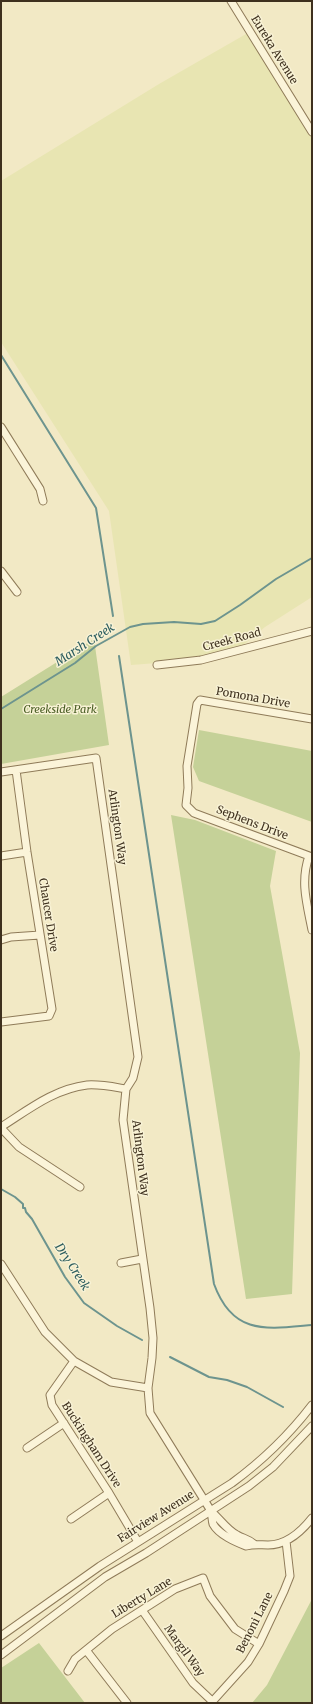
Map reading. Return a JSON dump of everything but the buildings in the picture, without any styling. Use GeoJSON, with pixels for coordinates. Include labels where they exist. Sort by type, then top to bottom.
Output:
{"type":"FeatureCollection","features":[{"type":"Feature","properties":{"kind":"street","name":"Eureka Avenue"},"geometry":{"type":"LineString","coordinates":[[231,1],[312,132]]}},
{"type":"Feature","properties":{"kind":"street"},"geometry":{"type":"LineString","coordinates":[[1,427],[40,489],[43,501]]}},
{"type":"Feature","properties":{"kind":"street"},"geometry":{"type":"LineString","coordinates":[[1,571],[17,592]]}},
{"type":"Feature","properties":{"kind":"street","name":"Creek Road"},"geometry":{"type":"LineString","coordinates":[[157,665],[201,660],[312,631]]}},
{"type":"Feature","properties":{"kind":"street","name":"Pomona Drive"},"geometry":{"type":"LineString","coordinates":[[186,805],[188,788],[187,766],[197,704],[200,700],[312,719]]}},
{"type":"Feature","properties":{"kind":"street","name":"Arlington Way"},"geometry":{"type":"LineString","coordinates":[[16,770],[96,758],[138,1058],[133,1078],[126,1089],[123,1120],[153,1338],[148,1388],[150,1413],[211,1511],[213,1524],[220,1531],[235,1538],[247,1538],[254,1544],[270,1545],[286,1541]]}},
{"type":"Feature","properties":{"kind":"street"},"geometry":{"type":"LineString","coordinates":[[1,772],[16,770]]}},
{"type":"Feature","properties":{"kind":"street","name":"Chaucer Drive"},"geometry":{"type":"LineString","coordinates":[[1,1022],[49,1016],[52,1009],[27,852],[16,770]]}},
{"type":"Feature","properties":{"kind":"street","name":"Sephens Drive"},"geometry":{"type":"LineString","coordinates":[[186,805],[194,813],[311,857]]}},
{"type":"Feature","properties":{"kind":"street"},"geometry":{"type":"LineString","coordinates":[[1,856],[27,852]]}},
{"type":"Feature","properties":{"kind":"street"},"geometry":{"type":"LineString","coordinates":[[311,857],[305,869],[304,886],[312,930]]}},
{"type":"Feature","properties":{"kind":"street"},"geometry":{"type":"LineString","coordinates":[[1,940],[10,937],[40,935]]}},
{"type":"Feature","properties":{"kind":"street"},"geometry":{"type":"LineString","coordinates":[[80,1186],[19,1148],[1,1127],[50,1096],[66,1090],[87,1085],[126,1089]]}},
{"type":"Feature","properties":{"kind":"street"},"geometry":{"type":"LineString","coordinates":[[121,1263],[142,1259]]}},
{"type":"Feature","properties":{"kind":"street"},"geometry":{"type":"LineString","coordinates":[[1,1264],[45,1332],[74,1361],[111,1382],[148,1388]]}},
{"type":"Feature","properties":{"kind":"street","name":"Buckingham Drive"},"geometry":{"type":"LineString","coordinates":[[74,1361],[50,1395],[52,1404],[109,1493],[138,1542]]}},
{"type":"Feature","properties":{"kind":"street","name":"Fairview Avenue"},"geometry":{"type":"LineString","coordinates":[[1,1636],[100,1566],[245,1474],[272,1451],[312,1405]]}},
{"type":"Feature","properties":{"kind":"street"},"geometry":{"type":"LineString","coordinates":[[27,1448],[64,1423]]}},
{"type":"Feature","properties":{"kind":"street"},"geometry":{"type":"LineString","coordinates":[[1,1655],[105,1577],[249,1486],[273,1467],[312,1426]]}},
{"type":"Feature","properties":{"kind":"street"},"geometry":{"type":"LineString","coordinates":[[71,1519],[109,1493]]}},
{"type":"Feature","properties":{"kind":"street"},"geometry":{"type":"LineString","coordinates":[[286,1541],[300,1532],[312,1518]]}},
{"type":"Feature","properties":{"kind":"street","name":"Benoni Lane"},"geometry":{"type":"LineString","coordinates":[[212,1702],[248,1662],[259,1644],[284,1591],[290,1576],[286,1541]]}},
{"type":"Feature","properties":{"kind":"street","name":"Liberty Lane"},"geometry":{"type":"LineString","coordinates":[[68,1671],[75,1659],[112,1629],[175,1589],[203,1578],[210,1596],[235,1629],[259,1644]]}},
{"type":"Feature","properties":{"kind":"street","name":"Margil Way"},"geometry":{"type":"LineString","coordinates":[[142,1610],[193,1683],[212,1702]]}},
{"type":"Feature","properties":{"kind":"street"},"geometry":{"type":"LineString","coordinates":[[86,1650],[127,1703]]}},
{"type":"Feature","properties":{"kind":"shaded area"},"geometry":{"type":"Polygon","coordinates":[[[253,30],[312,126],[312,597],[265,627],[236,651],[183,661],[131,665],[109,511],[1,342],[1,181],[159,84],[253,30]]]}},
{"type":"Feature","properties":{"kind":"green space","name":"Creekside Park"},"geometry":{"type":"Polygon","coordinates":[[[94,639],[109,745],[1,764],[1,697],[94,639]]]}},
{"type":"Feature","properties":{"kind":"green space"},"geometry":{"type":"Polygon","coordinates":[[[199,730],[312,751],[312,822],[199,781],[193,767],[199,730]]]}},
{"type":"Feature","properties":{"kind":"green space"},"geometry":{"type":"Polygon","coordinates":[[[171,815],[195,820],[276,851],[270,886],[300,1053],[292,1294],[246,1299],[171,815]]]}},
{"type":"Feature","properties":{"kind":"green space"},"geometry":{"type":"Polygon","coordinates":[[[312,1599],[312,1703],[252,1703],[267,1685],[312,1599]]]}},
{"type":"Feature","properties":{"kind":"green space"},"geometry":{"type":"Polygon","coordinates":[[[39,1643],[85,1703],[1,1703],[1,1668],[39,1643]]]}},
{"type":"Feature","properties":{"kind":"waterway"},"geometry":{"type":"LineString","coordinates":[[1,355],[96,508],[113,616]]}},
{"type":"Feature","properties":{"kind":"waterway","name":"Marsh Creek"},"geometry":{"type":"LineString","coordinates":[[1,709],[75,663],[96,646],[130,627],[143,624],[174,622],[201,624],[215,621],[276,579],[312,558]]}},
{"type":"Feature","properties":{"kind":"waterway"},"geometry":{"type":"LineString","coordinates":[[119,656],[214,1284],[222,1301],[231,1313],[241,1321],[253,1326],[280,1328],[312,1325]]}},
{"type":"Feature","properties":{"kind":"waterway","name":"Dry Creek"},"geometry":{"type":"LineString","coordinates":[[1,1189],[15,1197],[23,1204],[23,1208],[25,1208],[26,1212],[32,1219],[65,1277],[84,1303],[117,1326],[142,1340]]}},
{"type":"Feature","properties":{"kind":"waterway","name":"Dry Creek"},"geometry":{"type":"LineString","coordinates":[[170,1357],[209,1377],[227,1380],[247,1387],[283,1407]]}}]}
